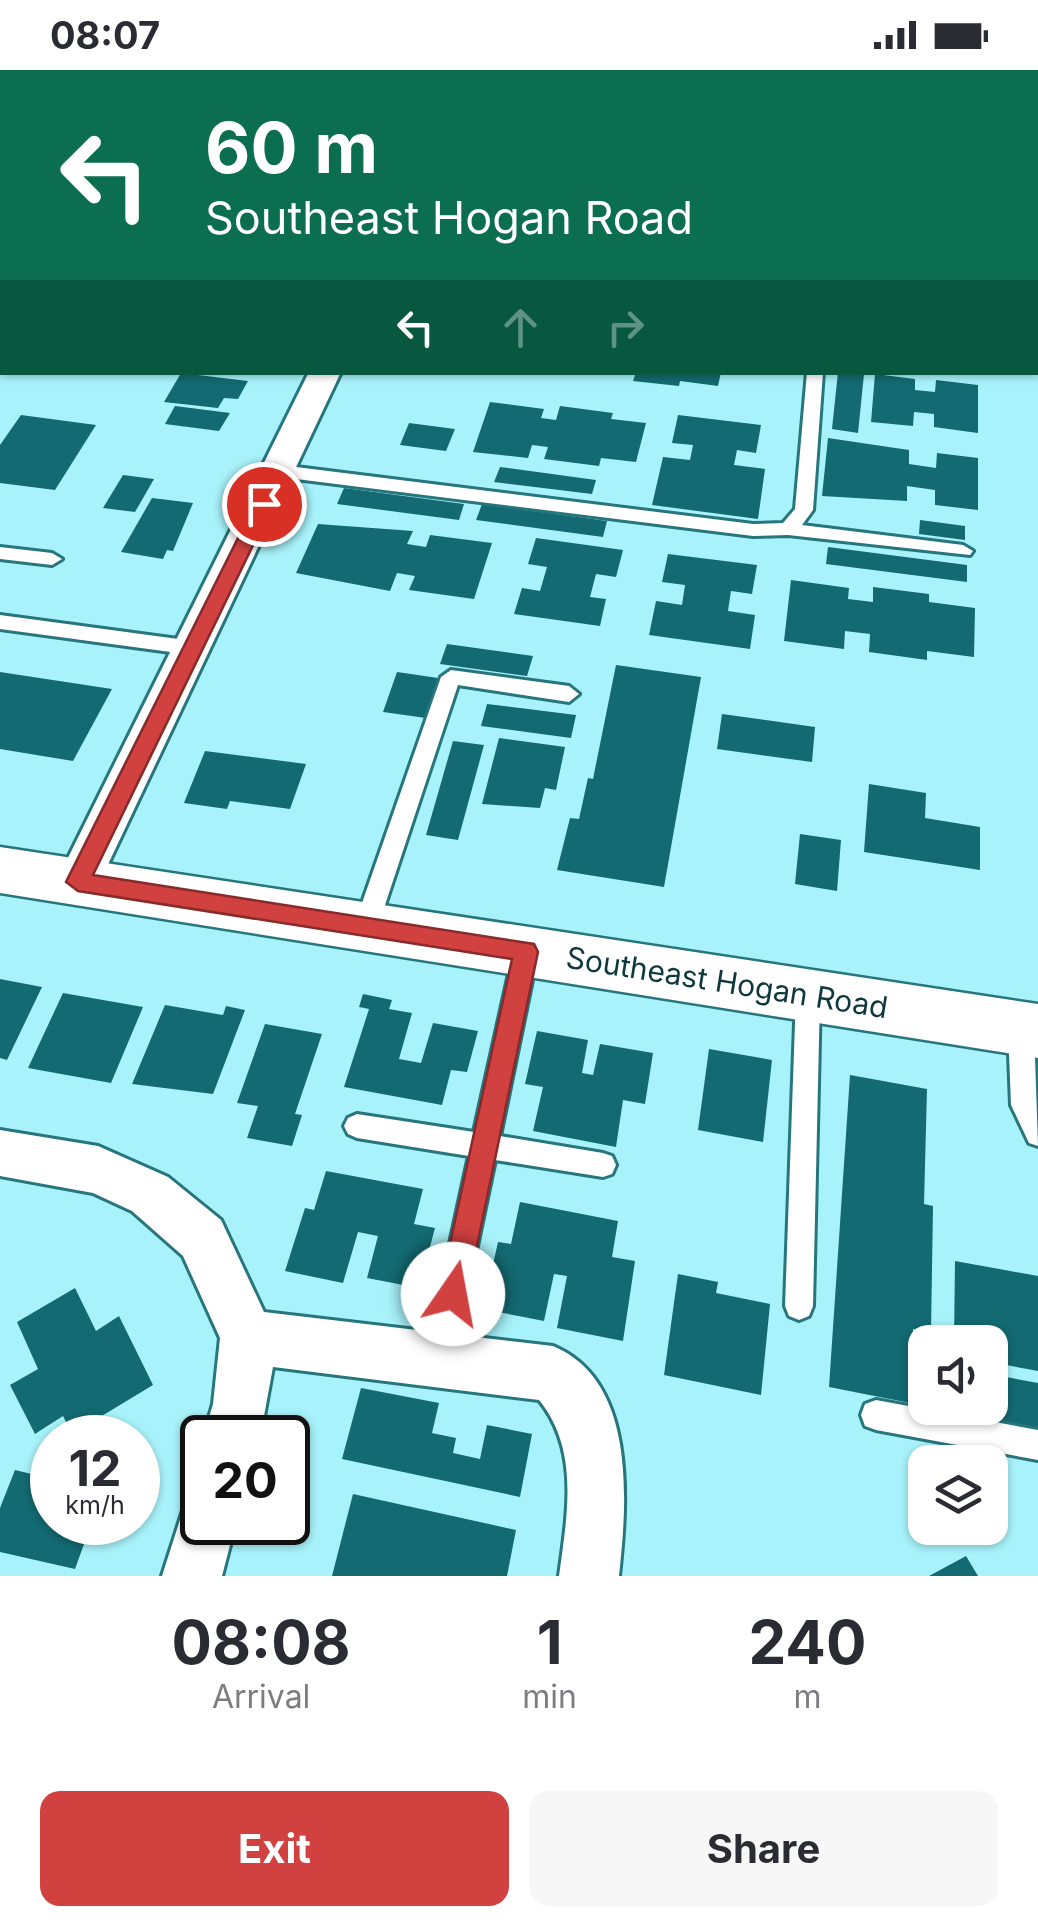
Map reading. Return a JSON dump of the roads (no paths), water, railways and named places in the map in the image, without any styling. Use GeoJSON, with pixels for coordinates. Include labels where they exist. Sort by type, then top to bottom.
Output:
{"type":"FeatureCollection","features":[{"type":"Feature","properties":{"kind":"main road","name":"Southeast Hogan Road"},"geometry":{"type":"LineString","coordinates":[[0,870],[1030,1029]]}},
{"type":"Feature","properties":{"kind":"street"},"geometry":{"type":"LineString","coordinates":[[78,882],[324,375]]}},
{"type":"Feature","properties":{"kind":"street"},"geometry":{"type":"LineString","coordinates":[[0,1153],[98,1170],[150,1194],[202,1238],[248,1337],[238,1415]]}},
{"type":"Feature","properties":{"kind":"street"},"geometry":{"type":"LineString","coordinates":[[248,1337],[553,1374],[572,1392],[593,1438],[595,1528],[590,1576]]}},
{"type":"Feature","properties":{"kind":"street"},"geometry":{"type":"LineString","coordinates":[[192,1576],[201,1545]]}},
{"type":"Feature","properties":{"kind":"lane"},"geometry":{"type":"LineString","coordinates":[[788,530],[804,510],[815,375]]}},
{"type":"Feature","properties":{"kind":"lane"},"geometry":{"type":"LineString","coordinates":[[280,471],[753,530],[788,530],[963,551]]}},
{"type":"Feature","properties":{"kind":"lane"},"geometry":{"type":"LineString","coordinates":[[0,553],[52,559]]}},
{"type":"Feature","properties":{"kind":"lane"},"geometry":{"type":"LineString","coordinates":[[0,622],[192,648]]}},
{"type":"Feature","properties":{"kind":"lane"},"geometry":{"type":"LineString","coordinates":[[366,926],[451,677],[569,694]]}},
{"type":"Feature","properties":{"kind":"lane"},"geometry":{"type":"LineString","coordinates":[[453,1294],[526,952]]}},
{"type":"Feature","properties":{"kind":"lane"},"geometry":{"type":"LineString","coordinates":[[799,1306],[808,995]]}},
{"type":"Feature","properties":{"kind":"lane"},"geometry":{"type":"LineString","coordinates":[[1030,1029],[1024,1105],[1038,1134]]}},
{"type":"Feature","properties":{"kind":"lane"},"geometry":{"type":"LineString","coordinates":[[357,1126],[603,1164]]}},
{"type":"Feature","properties":{"kind":"lane"},"geometry":{"type":"LineString","coordinates":[[876,1416],[1038,1446]]}}]}
